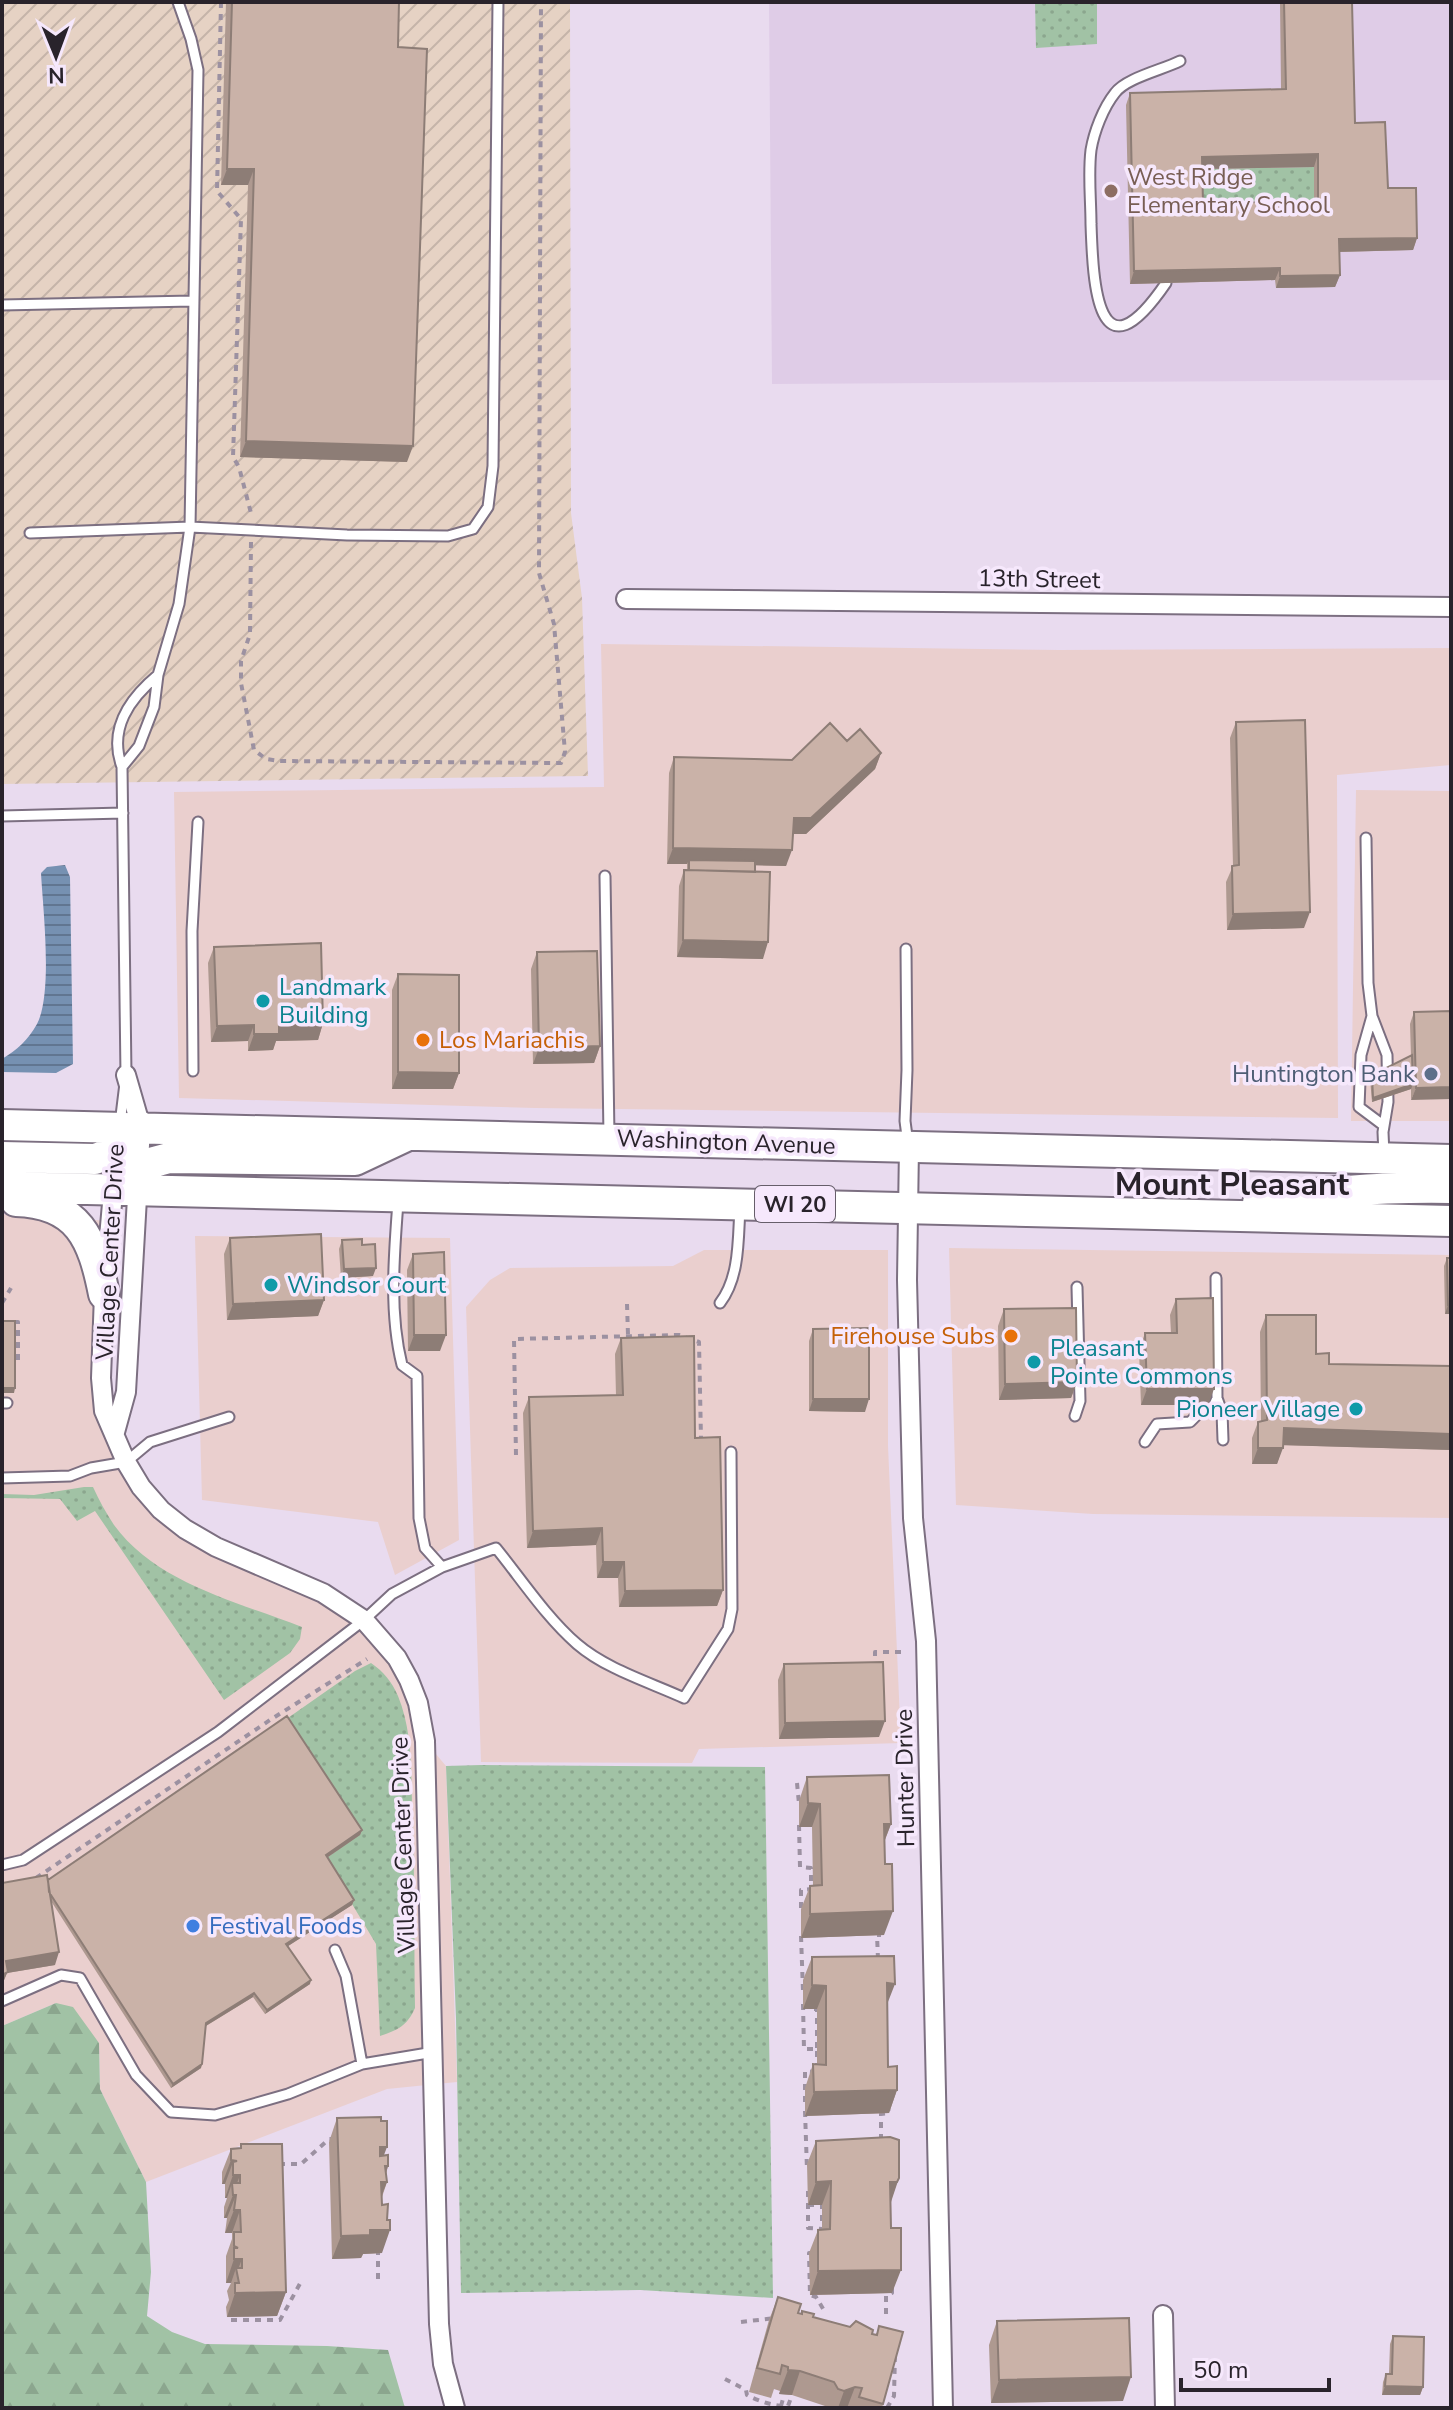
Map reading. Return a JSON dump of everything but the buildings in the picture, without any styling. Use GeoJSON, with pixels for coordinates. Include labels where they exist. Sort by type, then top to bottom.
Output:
{"type":"FeatureCollection","features":[{"type":"Feature","properties":{"kind":"main road","name":"Washington Avenue"},"geometry":{"type":"LineString","coordinates":[[2,1125],[128,1159],[398,1196],[1451,1221]]}},
{"type":"Feature","properties":{"kind":"main road","name":"Washington Avenue"},"geometry":{"type":"LineString","coordinates":[[2,1187],[128,1159],[407,1135],[1451,1160]]}},
{"type":"Feature","properties":{"kind":"main road"},"geometry":{"type":"LineString","coordinates":[[2,1157],[128,1159]]}},
{"type":"Feature","properties":{"kind":"main road"},"geometry":{"type":"LineString","coordinates":[[1201,1215],[1342,1189],[1451,1188]]}},
{"type":"Feature","properties":{"kind":"main road"},"geometry":{"type":"LineString","coordinates":[[2,1201],[38,1202],[68,1217],[84,1232],[96,1257],[104,1294]]}},
{"type":"Feature","properties":{"kind":"street","name":"13th Street"},"geometry":{"type":"LineString","coordinates":[[626,599],[1451,607]]}},
{"type":"Feature","properties":{"kind":"street","name":"Village Center Drive"},"geometry":{"type":"LineString","coordinates":[[115,1432],[126,1392],[126,1075]]}},
{"type":"Feature","properties":{"kind":"street","name":"Hunter Drive"},"geometry":{"type":"LineString","coordinates":[[909,1147],[907,1280],[913,1518],[926,1652],[943,2408]]}},
{"type":"Feature","properties":{"kind":"street","name":"Village Center Drive"},"geometry":{"type":"LineString","coordinates":[[128,1159],[104,1294],[101,1378],[104,1411],[126,1462],[141,1487],[161,1510],[185,1529],[216,1547],[323,1593],[364,1620],[389,1648],[409,1680],[424,1727],[439,2324],[443,2364],[455,2408]]}},
{"type":"Feature","properties":{"kind":"street"},"geometry":{"type":"LineString","coordinates":[[1163,2315],[1165,2408]]}},
{"type":"Feature","properties":{"kind":"lane"},"geometry":{"type":"LineString","coordinates":[[122,767],[139,746],[154,707],[158,675],[179,604],[190,527],[198,70],[178,2]]}},
{"type":"Feature","properties":{"kind":"lane"},"geometry":{"type":"LineString","coordinates":[[30,533],[190,527],[448,536],[473,529],[488,507],[493,466],[498,2]]}},
{"type":"Feature","properties":{"kind":"lane"},"geometry":{"type":"LineString","coordinates":[[1166,283],[1145,312],[1133,321],[1121,325],[1109,322],[1103,316],[1093,276],[1091,149],[1103,114],[1116,91],[1180,61]]}},
{"type":"Feature","properties":{"kind":"lane"},"geometry":{"type":"LineString","coordinates":[[2,305],[192,301]]}},
{"type":"Feature","properties":{"kind":"lane"},"geometry":{"type":"LineString","coordinates":[[126,1075],[122,767],[116,744],[117,730],[133,700],[158,675]]}},
{"type":"Feature","properties":{"kind":"lane"},"geometry":{"type":"LineString","coordinates":[[2,816],[123,813]]}},
{"type":"Feature","properties":{"kind":"lane"},"geometry":{"type":"LineString","coordinates":[[193,1071],[192,931],[198,822]]}},
{"type":"Feature","properties":{"kind":"lane"},"geometry":{"type":"LineString","coordinates":[[1366,838],[1368,983],[1372,1016],[1387,1055],[1384,1158]]}},
{"type":"Feature","properties":{"kind":"lane"},"geometry":{"type":"LineString","coordinates":[[605,876],[609,1139]]}},
{"type":"Feature","properties":{"kind":"lane"},"geometry":{"type":"LineString","coordinates":[[906,949],[905,1121],[909,1147]]}},
{"type":"Feature","properties":{"kind":"lane"},"geometry":{"type":"LineString","coordinates":[[1372,1016],[1361,1055],[1359,1107],[1383,1125]]}},
{"type":"Feature","properties":{"kind":"lane"},"geometry":{"type":"LineString","coordinates":[[398,1196],[394,1270],[397,1338],[402,1365],[417,1376],[419,1518],[425,1548],[442,1567]]}},
{"type":"Feature","properties":{"kind":"lane"},"geometry":{"type":"LineString","coordinates":[[720,1303],[731,1289],[740,1203]]}},
{"type":"Feature","properties":{"kind":"lane"},"geometry":{"type":"LineString","coordinates":[[1216,1278],[1217,1398],[1222,1412],[1223,1440]]}},
{"type":"Feature","properties":{"kind":"lane"},"geometry":{"type":"LineString","coordinates":[[1075,1416],[1080,1401],[1077,1287]]}},
{"type":"Feature","properties":{"kind":"lane"},"geometry":{"type":"LineString","coordinates":[[1145,1442],[1157,1424],[1190,1422],[1199,1413],[1211,1412],[1217,1398]]}},
{"type":"Feature","properties":{"kind":"lane"},"geometry":{"type":"LineString","coordinates":[[2,1478],[70,1476],[91,1468],[126,1462],[150,1442],[229,1417]]}},
{"type":"Feature","properties":{"kind":"lane"},"geometry":{"type":"LineString","coordinates":[[2,1865],[23,1860],[218,1732],[364,1620],[392,1594],[442,1567],[496,1548],[578,1645],[604,1661],[684,1698],[728,1629],[732,1609],[731,1452]]}},
{"type":"Feature","properties":{"kind":"lane"},"geometry":{"type":"LineString","coordinates":[[335,1950],[346,1976],[362,2064]]}},
{"type":"Feature","properties":{"kind":"lane"},"geometry":{"type":"LineString","coordinates":[[2,2001],[61,1975],[80,1978],[136,2075],[171,2112],[215,2115],[288,2094],[362,2064],[434,2052]]}},
{"type":"Feature","properties":{"kind":"path"},"geometry":{"type":"LineString","coordinates":[[221,2],[217,191],[241,219],[233,457],[239,467],[252,513],[250,634],[241,661],[241,683],[254,750],[266,759],[279,761],[561,763],[565,752],[556,638],[539,573],[541,2]]}},
{"type":"Feature","properties":{"kind":"path"},"geometry":{"type":"LineString","coordinates":[[2,1303],[11,1288]]}},
{"type":"Feature","properties":{"kind":"path"},"geometry":{"type":"LineString","coordinates":[[627,1304],[629,1345]]}},
{"type":"Feature","properties":{"kind":"path"},"geometry":{"type":"LineString","coordinates":[[2,1322],[18,1322],[18,1361]]}},
{"type":"Feature","properties":{"kind":"path"},"geometry":{"type":"LineString","coordinates":[[516,1455],[514,1339],[679,1335],[699,1342],[701,1454]]}},
{"type":"Feature","properties":{"kind":"path"},"geometry":{"type":"LineString","coordinates":[[876,1672],[875,1652],[926,1652]]}},
{"type":"Feature","properties":{"kind":"path"},"geometry":{"type":"LineString","coordinates":[[24,1881],[35,1879],[270,1720],[367,1659]]}},
{"type":"Feature","properties":{"kind":"path"},"geometry":{"type":"LineString","coordinates":[[797,1783],[800,1867],[811,1868],[811,1889],[801,1890],[804,2049],[817,2049]]}},
{"type":"Feature","properties":{"kind":"path"},"geometry":{"type":"LineString","coordinates":[[878,1968],[877,1935],[884,1935]]}},
{"type":"Feature","properties":{"kind":"path"},"geometry":{"type":"LineString","coordinates":[[803,2009],[817,2009],[817,2080]]}},
{"type":"Feature","properties":{"kind":"path"},"geometry":{"type":"LineString","coordinates":[[804,2023],[817,2024]]}},
{"type":"Feature","properties":{"kind":"path"},"geometry":{"type":"LineString","coordinates":[[808,2176],[805,2071],[817,2072]]}},
{"type":"Feature","properties":{"kind":"path"},"geometry":{"type":"LineString","coordinates":[[805,2088],[818,2088]]}},
{"type":"Feature","properties":{"kind":"path"},"geometry":{"type":"LineString","coordinates":[[881,2150],[881,2114],[889,2113],[888,2102]]}},
{"type":"Feature","properties":{"kind":"path"},"geometry":{"type":"LineString","coordinates":[[272,2165],[301,2164],[329,2139],[343,2139]]}},
{"type":"Feature","properties":{"kind":"path"},"geometry":{"type":"LineString","coordinates":[[808,2188],[808,2228],[822,2229]]}},
{"type":"Feature","properties":{"kind":"path"},"geometry":{"type":"LineString","coordinates":[[808,2205],[822,2205],[822,2241]]}},
{"type":"Feature","properties":{"kind":"path"},"geometry":{"type":"LineString","coordinates":[[378,2253],[378,2279]]}},
{"type":"Feature","properties":{"kind":"path"},"geometry":{"type":"LineString","coordinates":[[822,2253],[809,2253],[810,2295],[816,2297],[825,2312]]}},
{"type":"Feature","properties":{"kind":"path"},"geometry":{"type":"LineString","coordinates":[[886,2314],[886,2296],[892,2293],[893,2279]]}},
{"type":"Feature","properties":{"kind":"path"},"geometry":{"type":"LineString","coordinates":[[231,2320],[280,2320],[302,2280]]}},
{"type":"Feature","properties":{"kind":"path"},"geometry":{"type":"LineString","coordinates":[[741,2322],[769,2317],[785,2321]]}},
{"type":"Feature","properties":{"kind":"path"},"geometry":{"type":"LineString","coordinates":[[887,2408],[894,2396],[897,2357],[893,2351]]}},
{"type":"Feature","properties":{"kind":"path"},"geometry":{"type":"LineString","coordinates":[[725,2379],[746,2390],[752,2398],[781,2406],[788,2406],[792,2395]]}},
{"type":"Feature","properties":{"kind":"path"},"geometry":{"type":"LineString","coordinates":[[781,2406],[784,2395]]}},
{"type":"Feature","properties":{"kind":"shaded area"},"geometry":{"type":"Polygon","coordinates":[[[2,2],[570,2],[571,513],[582,598],[588,776],[2,784],[2,2]]]}},
{"type":"Feature","properties":{"kind":"shaded area","name":"West Ridge Elementary School"},"geometry":{"type":"Polygon","coordinates":[[[769,2],[1451,2],[1451,380],[772,384],[769,2]]]}},
{"type":"Feature","properties":{"kind":"shaded area"},"geometry":{"type":"Polygon","coordinates":[[[601,644],[1059,650],[1451,648],[1451,765],[1337,775],[1338,1118],[535,1108],[179,1098],[174,792],[604,787],[601,644]]]}},
{"type":"Feature","properties":{"kind":"shaded area"},"geometry":{"type":"Polygon","coordinates":[[[1356,790],[1451,791],[1451,1121],[1351,1121],[1356,790]]]}},
{"type":"Feature","properties":{"kind":"shaded area"},"geometry":{"type":"Polygon","coordinates":[[[2,1214],[110,1221],[104,1411],[161,1510],[323,1593],[382,1638],[425,1741],[446,1766],[457,2082],[387,2089],[146,2182],[100,2089],[99,2043],[56,2003],[2,2026],[2,1214]]]}},
{"type":"Feature","properties":{"kind":"shaded area"},"geometry":{"type":"Polygon","coordinates":[[[195,1236],[450,1238],[459,1540],[395,1575],[378,1522],[202,1500],[195,1236]]]}},
{"type":"Feature","properties":{"kind":"shaded area"},"geometry":{"type":"Polygon","coordinates":[[[949,1248],[1451,1255],[1451,1518],[1093,1514],[956,1505],[949,1248]]]}},
{"type":"Feature","properties":{"kind":"shaded area"},"geometry":{"type":"Polygon","coordinates":[[[704,1250],[888,1250],[888,1446],[901,1743],[699,1749],[692,1763],[481,1762],[466,1307],[490,1280],[510,1268],[673,1266],[704,1250]]]}},
{"type":"Feature","properties":{"kind":"green space"},"geometry":{"type":"Polygon","coordinates":[[[1035,2],[1097,2],[1097,44],[1036,48],[1035,2]]]}},
{"type":"Feature","properties":{"kind":"green space"},"geometry":{"type":"Polygon","coordinates":[[[1314,167],[1314,213],[1198,216],[1197,169],[1314,167]]]}},
{"type":"Feature","properties":{"kind":"green space"},"geometry":{"type":"Polygon","coordinates":[[[93,1487],[114,1525],[152,1562],[225,1599],[302,1627],[300,1639],[290,1653],[224,1700],[95,1511],[77,1521],[60,1499],[2,1498],[2,1494],[34,1495],[93,1487]]]}},
{"type":"Feature","properties":{"kind":"green space"},"geometry":{"type":"Polygon","coordinates":[[[371,1663],[393,1686],[406,1722],[411,1763],[414,1856],[415,2008],[401,2026],[380,2036],[376,1944],[325,1859],[360,1834],[285,1720],[371,1663]]]}},
{"type":"Feature","properties":{"kind":"green space"},"geometry":{"type":"Polygon","coordinates":[[[446,1766],[765,1767],[773,2298],[640,2290],[461,2293],[456,2018],[446,1766]]]}},
{"type":"Feature","properties":{"kind":"green space"},"geometry":{"type":"Polygon","coordinates":[[[56,2003],[73,2007],[99,2043],[100,2089],[146,2182],[151,2272],[147,2316],[172,2332],[205,2344],[388,2350],[405,2408],[2,2408],[2,2026],[56,2003]]]}},
{"type":"Feature","properties":{"kind":"water"},"geometry":{"type":"Polygon","coordinates":[[[65,865],[70,877],[73,1064],[56,1073],[2,1072],[2,1059],[30,1035],[42,1010],[46,950],[41,873],[47,867],[65,865]]]}},
{"type":"Feature","properties":{"kind":"place","name":"West Ridge Elementary School"},"geometry":{"type":"Point","coordinates":[1111,191]}},
{"type":"Feature","properties":{"kind":"place","name":"Landmark Building"},"geometry":{"type":"Point","coordinates":[263,1001]}},
{"type":"Feature","properties":{"kind":"place","name":"Los Mariachis"},"geometry":{"type":"Point","coordinates":[423,1040]}},
{"type":"Feature","properties":{"kind":"place","name":"Huntington Bank"},"geometry":{"type":"Point","coordinates":[1431,1074]}},
{"type":"Feature","properties":{"kind":"place","name":"Windsor Court"},"geometry":{"type":"Point","coordinates":[271,1285]}},
{"type":"Feature","properties":{"kind":"place","name":"Firehouse Subs"},"geometry":{"type":"Point","coordinates":[1011,1336]}},
{"type":"Feature","properties":{"kind":"place","name":"Pleasant Pointe Commons"},"geometry":{"type":"Point","coordinates":[1034,1362]}},
{"type":"Feature","properties":{"kind":"place","name":"Pioneer Village"},"geometry":{"type":"Point","coordinates":[1356,1409]}},
{"type":"Feature","properties":{"kind":"place","name":"Festival Foods"},"geometry":{"type":"Point","coordinates":[193,1926]}},
{"type":"Feature","properties":{"kind":"district","name":"Mount Pleasant"},"geometry":{"type":"Point","coordinates":[1232,1184]}}]}
